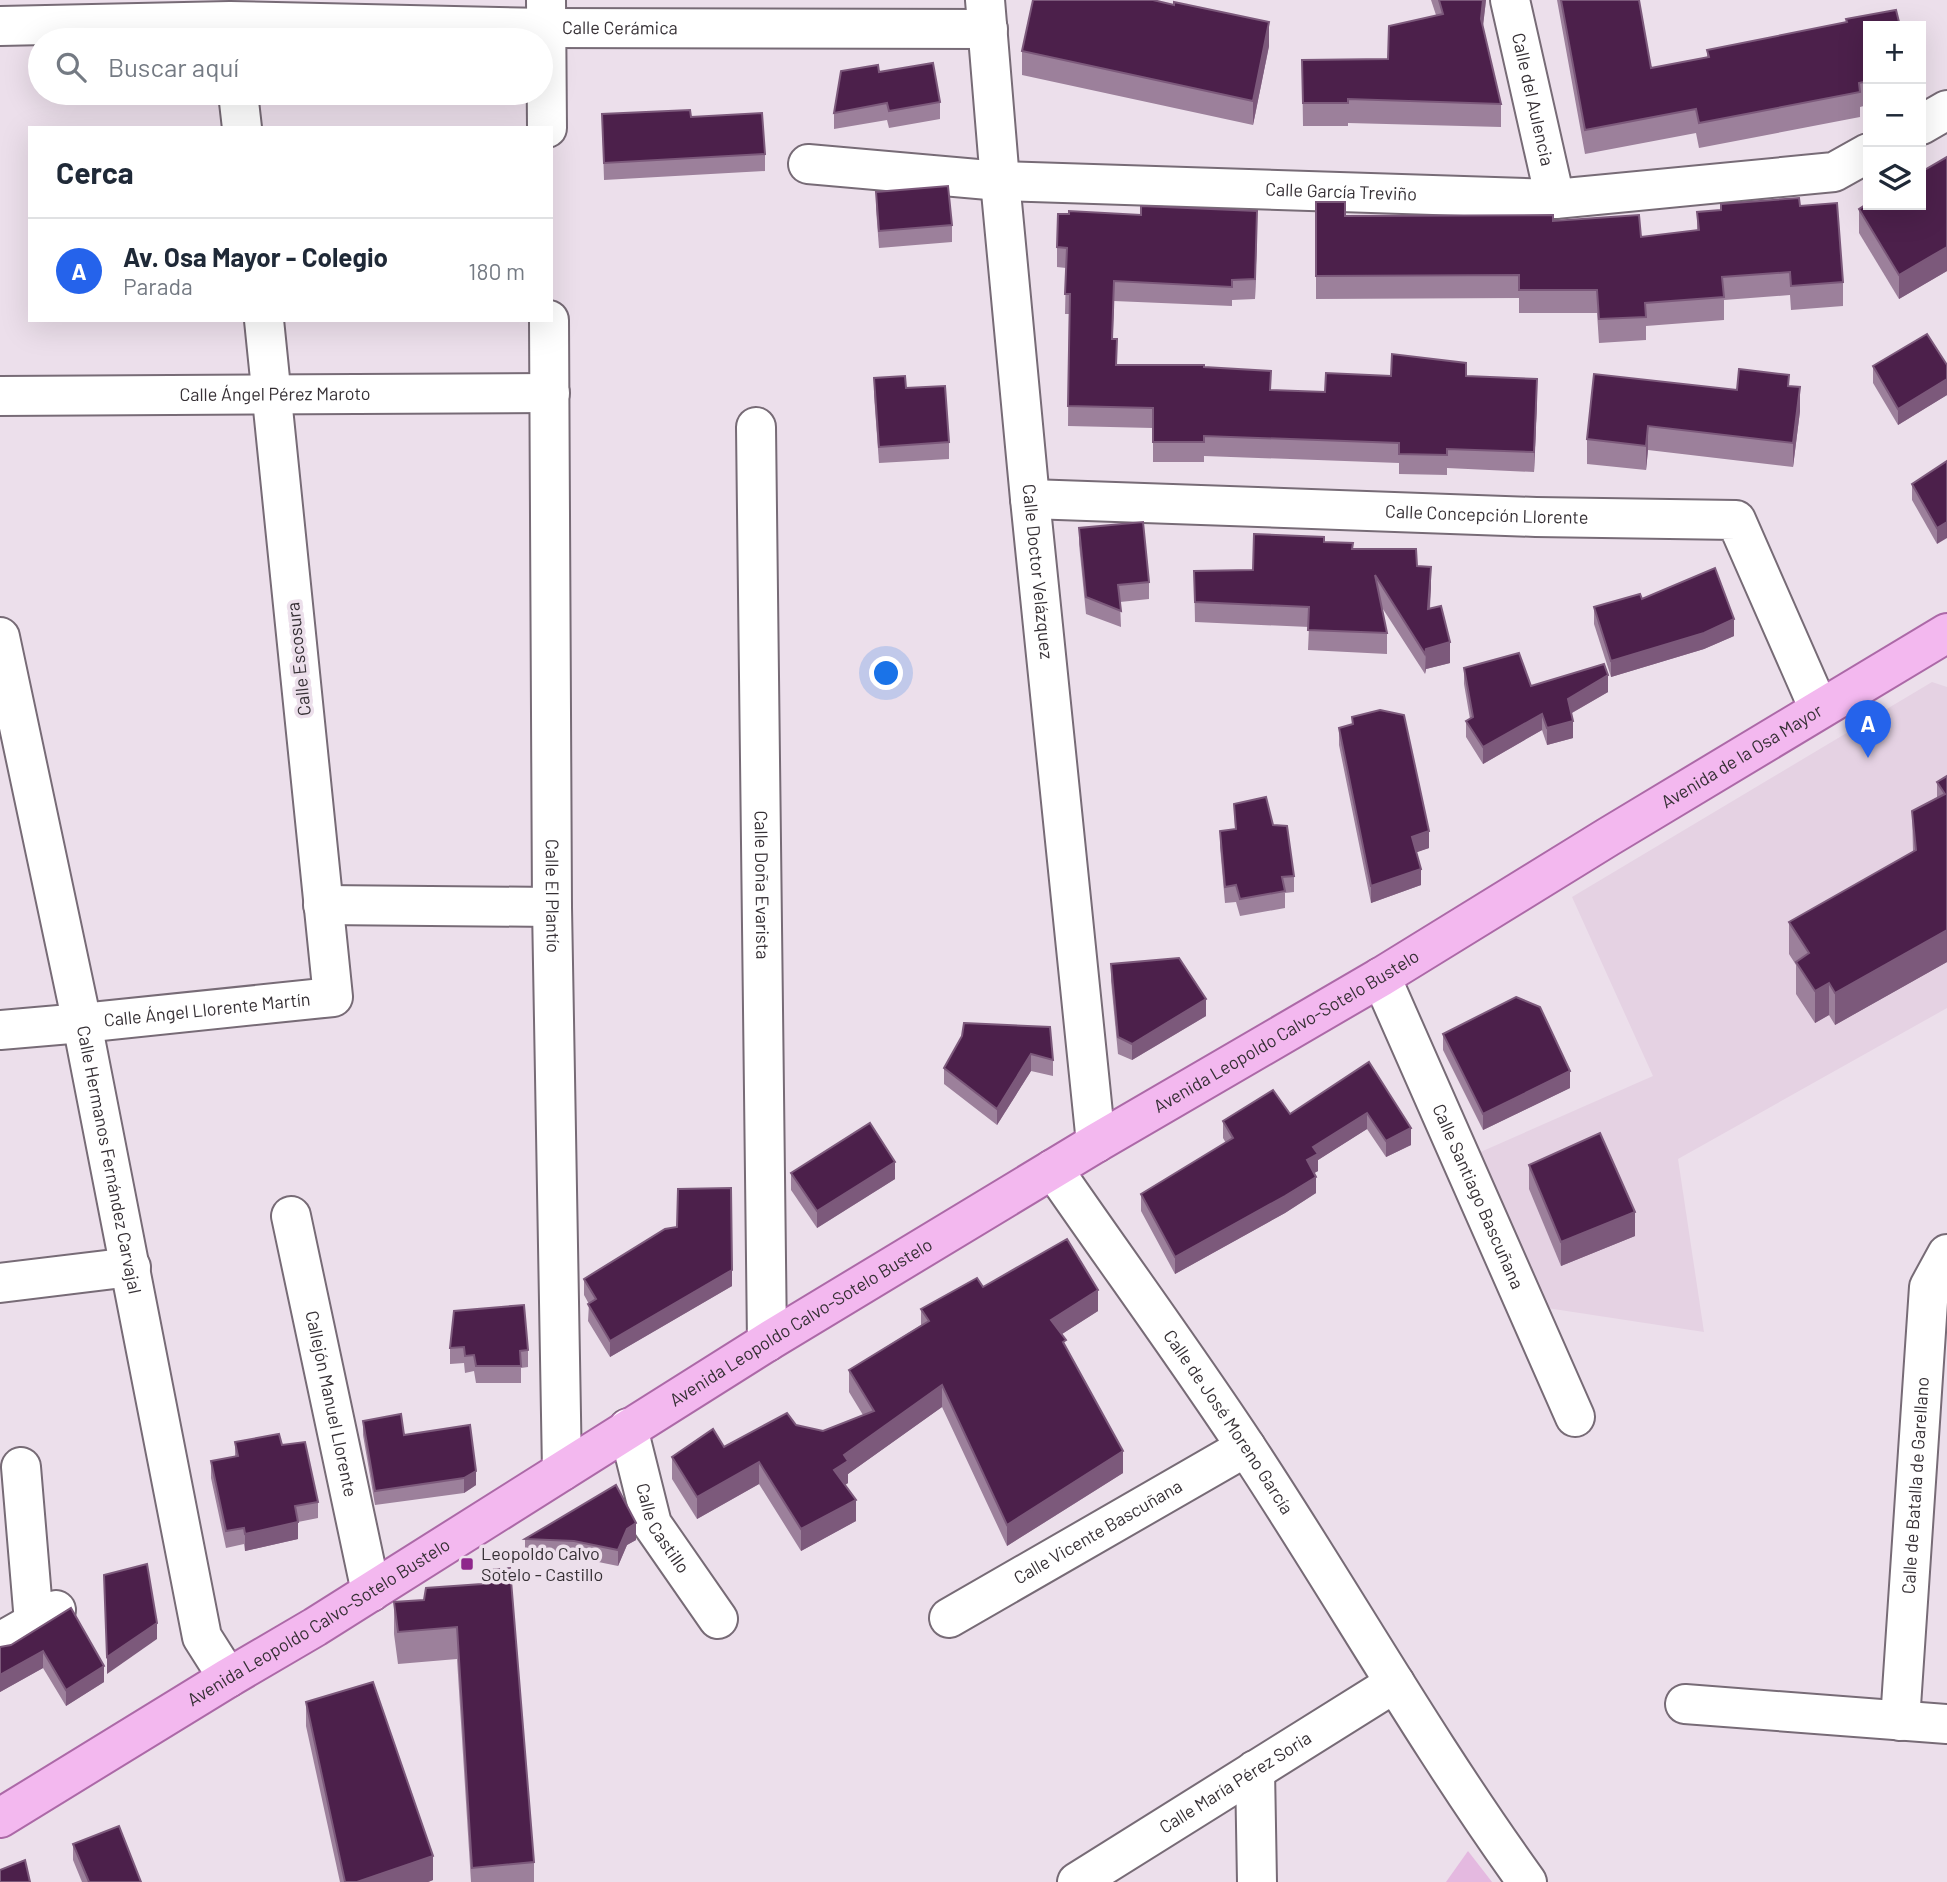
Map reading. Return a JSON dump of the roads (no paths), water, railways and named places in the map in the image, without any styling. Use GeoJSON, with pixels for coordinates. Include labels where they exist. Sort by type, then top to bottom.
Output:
{"type":"FeatureCollection","features":[{"type":"Feature","properties":{"kind":"main road","name":"Avenida de la Osa Mayor"},"geometry":{"type":"LineString","coordinates":[[1608,837],[1947,633]]}},
{"type":"Feature","properties":{"kind":"main road","name":"Avenida Leopoldo Calvo-Sotelo Bustelo"},"geometry":{"type":"LineString","coordinates":[[0,1818],[315,1627],[767,1342],[1096,1143],[1381,977],[1608,837]]}},
{"type":"Feature","properties":{"kind":"street","name":"Calle del Aulencia"},"geometry":{"type":"LineString","coordinates":[[1510,0],[1555,199]]}},
{"type":"Feature","properties":{"kind":"street","name":"Calle Cerámica"},"geometry":{"type":"LineString","coordinates":[[0,26],[546,14],[987,14]]}},
{"type":"Feature","properties":{"kind":"street","name":"Calle Doctor Velázquez"},"geometry":{"type":"LineString","coordinates":[[987,14],[1030,499],[1096,1143]]}},
{"type":"Feature","properties":{"kind":"street"},"geometry":{"type":"LineString","coordinates":[[240,105],[242,126]]}},
{"type":"Feature","properties":{"kind":"street"},"geometry":{"type":"LineString","coordinates":[[547,105],[547,126]]}},
{"type":"Feature","properties":{"kind":"street"},"geometry":{"type":"LineString","coordinates":[[1926,122],[1947,110]]}},
{"type":"Feature","properties":{"kind":"street","name":"Calle García Treviño"},"geometry":{"type":"LineString","coordinates":[[808,164],[1000,181],[1555,199],[1834,172],[1863,156]]}},
{"type":"Feature","properties":{"kind":"street","name":"Calle Escosura"},"geometry":{"type":"LineString","coordinates":[[264,322],[333,997]]}},
{"type":"Feature","properties":{"kind":"street","name":"Calle El Plantío"},"geometry":{"type":"LineString","coordinates":[[549,322],[552,907],[562,1471]]}},
{"type":"Feature","properties":{"kind":"street","name":"Calle Ángel Pérez Maroto"},"geometry":{"type":"LineString","coordinates":[[0,396],[550,393]]}},
{"type":"Feature","properties":{"kind":"street","name":"Calle Doña Evarista"},"geometry":{"type":"LineString","coordinates":[[756,427],[767,1342]]}},
{"type":"Feature","properties":{"kind":"street","name":"Calle Concepción Llorente"},"geometry":{"type":"LineString","coordinates":[[1030,499],[1536,517],[1735,520],[1819,709]]}},
{"type":"Feature","properties":{"kind":"street","name":"Calle Hermanos Fernández Carvajal"},"geometry":{"type":"LineString","coordinates":[[0,637],[82,1023],[202,1637],[228,1678]]}},
{"type":"Feature","properties":{"kind":"street"},"geometry":{"type":"LineString","coordinates":[[323,905],[552,907]]}},
{"type":"Feature","properties":{"kind":"street","name":"Calle Santiago Bascuñana"},"geometry":{"type":"LineString","coordinates":[[1381,977],[1575,1418]]}},
{"type":"Feature","properties":{"kind":"street","name":"Calle Ángel Llorente Martín"},"geometry":{"type":"LineString","coordinates":[[0,1030],[333,997]]}},
{"type":"Feature","properties":{"kind":"street","name":"Calle de José Moreno García"},"geometry":{"type":"LineString","coordinates":[[1053,1169],[1246,1447],[1395,1683],[1527,1882]]}},
{"type":"Feature","properties":{"kind":"street","name":"Callejón Manuel Llorente"},"geometry":{"type":"LineString","coordinates":[[291,1216],[371,1592]]}},
{"type":"Feature","properties":{"kind":"street","name":"Calle de Batalla de Garellano"},"geometry":{"type":"LineString","coordinates":[[1900,1721],[1929,1287],[1947,1254]]}},
{"type":"Feature","properties":{"kind":"street"},"geometry":{"type":"LineString","coordinates":[[0,1283],[131,1267]]}},
{"type":"Feature","properties":{"kind":"street","name":"Calle Castillo"},"geometry":{"type":"LineString","coordinates":[[628,1428],[652,1524],[718,1619]]}},
{"type":"Feature","properties":{"kind":"street","name":"Calle Vicente Bascuñana"},"geometry":{"type":"LineString","coordinates":[[949,1618],[1246,1447]]}},
{"type":"Feature","properties":{"kind":"street"},"geometry":{"type":"LineString","coordinates":[[0,1642],[45,1616],[21,1467]]}},
{"type":"Feature","properties":{"kind":"street","name":"Calle María Pérez Soria"},"geometry":{"type":"LineString","coordinates":[[1077,1882],[1395,1683]]}},
{"type":"Feature","properties":{"kind":"street"},"geometry":{"type":"LineString","coordinates":[[1685,1704],[1947,1724]]}},
{"type":"Feature","properties":{"kind":"street"},"geometry":{"type":"LineString","coordinates":[[1255,1770],[1257,1882]]}},
{"type":"Feature","properties":{"kind":"place","name":"Av. Osa Mayor - Colegio"},"geometry":{"type":"Point","coordinates":[1868,758]}},
{"type":"Feature","properties":{"kind":"place","name":"Leopoldo Calvo Sotelo - Castillo"},"geometry":{"type":"Point","coordinates":[467,1564]}}]}
